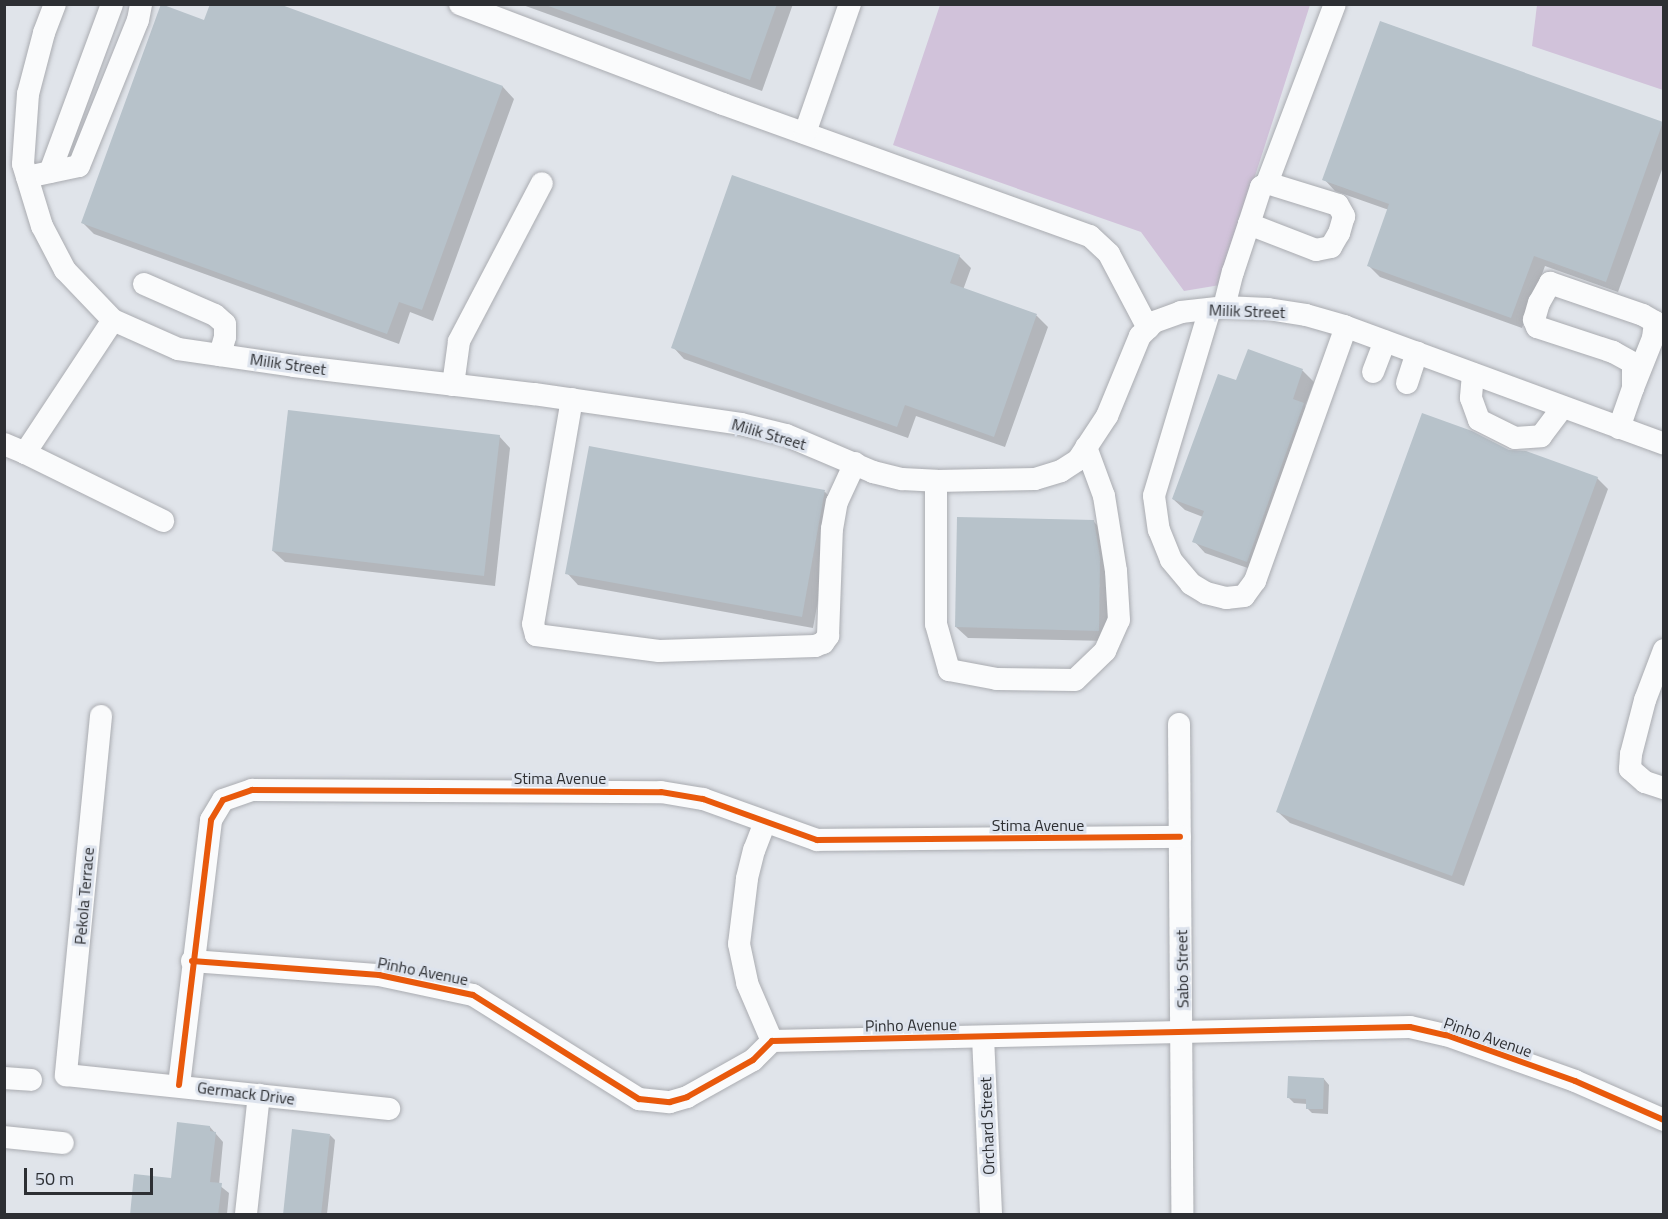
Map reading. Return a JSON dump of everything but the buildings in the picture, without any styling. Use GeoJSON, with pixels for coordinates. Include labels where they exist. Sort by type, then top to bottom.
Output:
{"type":"FeatureCollection","features":[{"type":"Feature","properties":{"kind":"street","name":"Milik Street"},"geometry":{"type":"LineString","coordinates":[[55,4],[44,33],[28,94],[23,164],[42,226],[65,270],[113,320],[178,349],[572,399],[741,424],[786,435],[873,472],[902,479],[936,481],[1035,479],[1061,471],[1078,460],[1107,416],[1140,336],[1154,321],[1175,312],[1217,308],[1306,315],[1346,327],[1664,444]]}},
{"type":"Feature","properties":{"kind":"street"},"geometry":{"type":"LineString","coordinates":[[50,172],[112,4]]}},
{"type":"Feature","properties":{"kind":"street"},"geometry":{"type":"LineString","coordinates":[[27,177],[79,166],[138,20],[141,4]]}},
{"type":"Feature","properties":{"kind":"street"},"geometry":{"type":"LineString","coordinates":[[460,4],[805,134],[1090,236],[1109,254],[1148,328]]}},
{"type":"Feature","properties":{"kind":"street"},"geometry":{"type":"LineString","coordinates":[[805,134],[850,4]]}},
{"type":"Feature","properties":{"kind":"street"},"geometry":{"type":"LineString","coordinates":[[1335,4],[1268,183],[1262,187],[1217,308],[1154,496],[1159,530],[1171,560],[1191,584],[1206,593],[1227,598],[1244,596],[1255,581],[1346,327]]}},
{"type":"Feature","properties":{"kind":"street"},"geometry":{"type":"LineString","coordinates":[[453,385],[459,341],[542,183]]}},
{"type":"Feature","properties":{"kind":"street"},"geometry":{"type":"LineString","coordinates":[[1249,224],[1316,250],[1330,247],[1339,233],[1344,216],[1338,205],[1268,183]]}},
{"type":"Feature","properties":{"kind":"street"},"geometry":{"type":"LineString","coordinates":[[144,284],[215,315],[225,324],[225,338],[220,355]]}},
{"type":"Feature","properties":{"kind":"street"},"geometry":{"type":"LineString","coordinates":[[1619,428],[1653,339],[1655,322],[1643,315],[1550,284],[1539,303],[1534,320],[1537,327],[1613,352],[1633,363],[1633,388]]}},
{"type":"Feature","properties":{"kind":"street"},"geometry":{"type":"LineString","coordinates":[[113,320],[15,448],[163,521]]}},
{"type":"Feature","properties":{"kind":"street"},"geometry":{"type":"LineString","coordinates":[[1373,372],[1385,341]]}},
{"type":"Feature","properties":{"kind":"street"},"geometry":{"type":"LineString","coordinates":[[1407,382],[1417,353]]}},
{"type":"Feature","properties":{"kind":"street"},"geometry":{"type":"LineString","coordinates":[[1473,374],[1471,398],[1479,420],[1515,438],[1541,436],[1563,407]]}},
{"type":"Feature","properties":{"kind":"street"},"geometry":{"type":"LineString","coordinates":[[572,399],[533,624],[536,635],[659,651],[815,646],[823,643],[828,636],[832,529],[837,502],[855,463]]}},
{"type":"Feature","properties":{"kind":"street"},"geometry":{"type":"LineString","coordinates":[[936,481],[936,624],[949,670],[997,679],[1075,680],[1105,651],[1119,620],[1116,571],[1104,496],[1086,447]]}},
{"type":"Feature","properties":{"kind":"street"},"geometry":{"type":"LineString","coordinates":[[1664,650],[1645,700],[1631,754],[1630,770],[1645,782],[1664,788]]}},
{"type":"Feature","properties":{"kind":"street","name":"Pekola Terrace"},"geometry":{"type":"LineString","coordinates":[[66,1076],[101,716]]}},
{"type":"Feature","properties":{"kind":"street","name":"Sabo Street"},"geometry":{"type":"LineString","coordinates":[[1179,724],[1182,1215]]}},
{"type":"Feature","properties":{"kind":"street","name":"Stima Avenue"},"geometry":{"type":"LineString","coordinates":[[179,1085],[192,961],[211,820],[224,800],[252,790],[661,792],[703,799],[817,840],[1180,837]]}},
{"type":"Feature","properties":{"kind":"street"},"geometry":{"type":"LineString","coordinates":[[765,822],[747,879],[739,944],[747,983],[772,1041]]}},
{"type":"Feature","properties":{"kind":"street","name":"Pinho Avenue"},"geometry":{"type":"LineString","coordinates":[[192,961],[379,975],[473,995],[639,1099],[670,1102],[687,1097],[753,1060],[772,1041],[1410,1028],[1446,1035],[1575,1082],[1664,1120]]}},
{"type":"Feature","properties":{"kind":"street","name":"Orchard Street"},"geometry":{"type":"LineString","coordinates":[[983,1037],[991,1215]]}},
{"type":"Feature","properties":{"kind":"street","name":"Germack Drive"},"geometry":{"type":"LineString","coordinates":[[66,1076],[179,1085],[389,1109]]}},
{"type":"Feature","properties":{"kind":"street"},"geometry":{"type":"LineString","coordinates":[[4,1078],[31,1080]]}},
{"type":"Feature","properties":{"kind":"street"},"geometry":{"type":"LineString","coordinates":[[246,1215],[259,1095]]}},
{"type":"Feature","properties":{"kind":"street"},"geometry":{"type":"LineString","coordinates":[[4,1137],[63,1143]]}},
{"type":"Feature","properties":{"kind":"shaded area"},"geometry":{"type":"Polygon","coordinates":[[[940,5],[1310,5],[1220,285],[1184,291],[1141,232],[893,145],[940,5]]]}},
{"type":"Feature","properties":{"kind":"shaded area"},"geometry":{"type":"Polygon","coordinates":[[[1537,5],[1663,5],[1663,90],[1532,46],[1537,5]]]}},
{"type":"Feature","properties":{"kind":"cycle path"},"geometry":{"type":"LineString","coordinates":[[179,1085],[211,820],[223,800],[252,790],[661,792],[703,799],[817,840],[1180,837]]}},
{"type":"Feature","properties":{"kind":"cycle path"},"geometry":{"type":"LineString","coordinates":[[192,961],[379,975],[473,995],[639,1099],[670,1102],[687,1097],[753,1060],[772,1041],[1410,1027],[1446,1035],[1575,1081],[1664,1120]]}}]}
